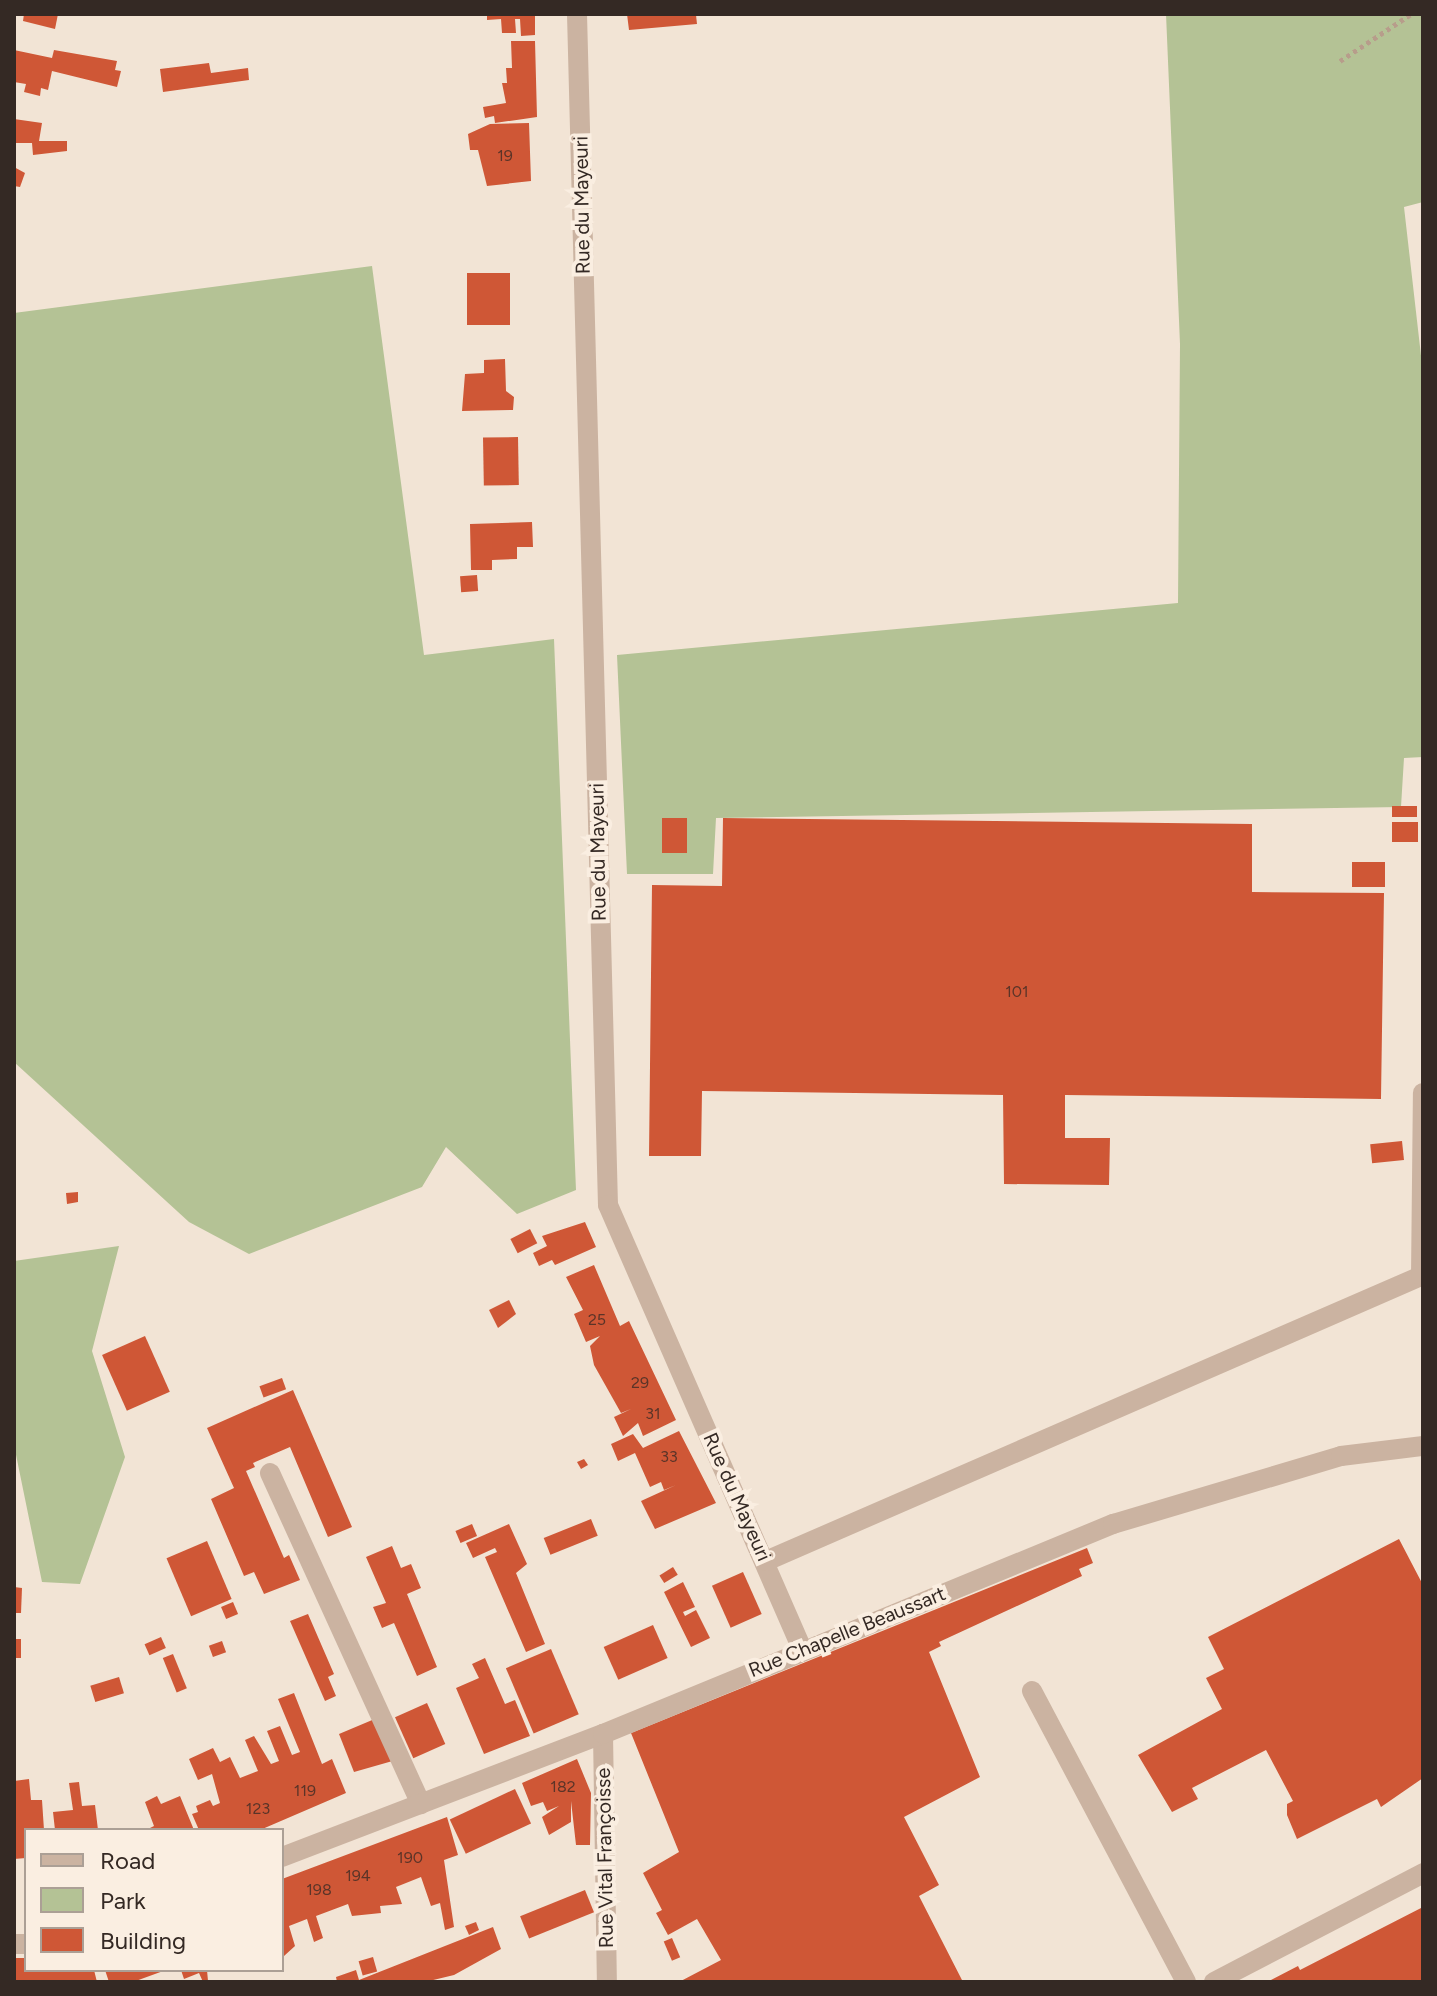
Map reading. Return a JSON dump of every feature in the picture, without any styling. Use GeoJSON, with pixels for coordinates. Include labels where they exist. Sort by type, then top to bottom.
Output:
{"type":"FeatureCollection","features":[{"type":"Feature","properties":{"kind":"street","name":"Rue du Mayeuri"},"geometry":{"type":"LineString","coordinates":[[577,14],[608,1205],[766,1561],[802,1650]]}},
{"type":"Feature","properties":{"kind":"street"},"geometry":{"type":"LineString","coordinates":[[766,1561],[1421,1276],[1423,1093]]}},
{"type":"Feature","properties":{"kind":"street","name":"Rue Chapelle Beaussart"},"geometry":{"type":"LineString","coordinates":[[284,1856],[603,1734],[1113,1524],[1222,1487],[1341,1456],[1423,1446]]}},
{"type":"Feature","properties":{"kind":"street"},"geometry":{"type":"LineString","coordinates":[[270,1473],[421,1804]]}},
{"type":"Feature","properties":{"kind":"street"},"geometry":{"type":"LineString","coordinates":[[1032,1691],[1186,1982]]}},
{"type":"Feature","properties":{"kind":"street","name":"Rue Vital Françoisse"},"geometry":{"type":"LineString","coordinates":[[603,1734],[607,1982]]}},
{"type":"Feature","properties":{"kind":"street"},"geometry":{"type":"LineString","coordinates":[[1214,1982],[1423,1873]]}},
{"type":"Feature","properties":{"kind":"path"},"geometry":{"type":"LineString","coordinates":[[1340,61],[1411,14]]}},
{"type":"Feature","properties":{"kind":"green space"},"geometry":{"type":"Polygon","coordinates":[[[1166,14],[1423,14],[1423,202],[1404,207],[1423,373],[1423,757],[1404,758],[1401,807],[716,818],[713,874],[627,874],[617,655],[1178,603],[1180,344],[1166,14]]]}},
{"type":"Feature","properties":{"kind":"green space"},"geometry":{"type":"Polygon","coordinates":[[[372,266],[424,655],[554,639],[576,1190],[517,1214],[446,1147],[422,1187],[249,1254],[189,1222],[14,1062],[14,313],[372,266]]]}},
{"type":"Feature","properties":{"kind":"green space"},"geometry":{"type":"Polygon","coordinates":[[[119,1246],[92,1351],[125,1457],[80,1584],[42,1582],[14,1445],[14,1261],[119,1246]]]}},
{"type":"Feature","properties":{"kind":"building"},"geometry":{"type":"Polygon","coordinates":[[[24,14],[58,14],[55,29],[23,21],[24,14]]]}},
{"type":"Feature","properties":{"kind":"building"},"geometry":{"type":"Polygon","coordinates":[[[487,14],[535,14],[535,35],[521,36],[520,19],[515,19],[516,33],[502,33],[501,19],[487,20],[487,14]]]}},
{"type":"Feature","properties":{"kind":"building"},"geometry":{"type":"Polygon","coordinates":[[[627,14],[696,15],[697,24],[629,30],[627,14]]]}},
{"type":"Feature","properties":{"kind":"building"},"geometry":{"type":"Polygon","coordinates":[[[511,41],[535,41],[537,117],[495,123],[494,116],[485,118],[483,107],[506,103],[502,83],[507,83],[506,68],[512,68],[511,41]]]}},
{"type":"Feature","properties":{"kind":"building"},"geometry":{"type":"Polygon","coordinates":[[[14,50],[52,58],[54,50],[117,61],[115,70],[121,71],[117,87],[52,71],[48,90],[41,88],[40,96],[24,92],[26,84],[14,82],[14,50]]]}},
{"type":"Feature","properties":{"kind":"building"},"geometry":{"type":"Polygon","coordinates":[[[209,63],[211,73],[248,68],[249,80],[163,92],[160,69],[209,63]]]}},
{"type":"Feature","properties":{"kind":"building"},"geometry":{"type":"Polygon","coordinates":[[[14,119],[42,123],[39,141],[67,141],[67,151],[33,155],[32,143],[14,143],[14,119]]]}},
{"type":"Feature","properties":{"kind":"building"},"geometry":{"type":"Polygon","coordinates":[[[529,123],[531,181],[487,186],[478,150],[470,150],[468,134],[490,124],[529,123]]]}},
{"type":"Feature","properties":{"kind":"building"},"geometry":{"type":"Polygon","coordinates":[[[14,167],[25,173],[20,187],[14,186],[14,167]]]}},
{"type":"Feature","properties":{"kind":"building"},"geometry":{"type":"Polygon","coordinates":[[[467,273],[510,273],[510,325],[467,325],[467,273]]]}},
{"type":"Feature","properties":{"kind":"building"},"geometry":{"type":"Polygon","coordinates":[[[505,359],[506,391],[514,397],[513,410],[462,411],[465,374],[484,373],[484,360],[505,359]]]}},
{"type":"Feature","properties":{"kind":"building"},"geometry":{"type":"Polygon","coordinates":[[[518,437],[519,485],[484,486],[483,438],[518,437]]]}},
{"type":"Feature","properties":{"kind":"building"},"geometry":{"type":"Polygon","coordinates":[[[532,522],[533,547],[517,547],[517,559],[492,560],[492,570],[471,570],[470,524],[532,522]]]}},
{"type":"Feature","properties":{"kind":"building"},"geometry":{"type":"Polygon","coordinates":[[[477,575],[478,591],[461,592],[460,576],[477,575]]]}},
{"type":"Feature","properties":{"kind":"building"},"geometry":{"type":"Polygon","coordinates":[[[1392,806],[1417,806],[1417,817],[1392,817],[1392,806]]]}},
{"type":"Feature","properties":{"kind":"building"},"geometry":{"type":"Polygon","coordinates":[[[662,818],[687,818],[687,853],[662,853],[662,818]]]}},
{"type":"Feature","properties":{"kind":"building"},"geometry":{"type":"Polygon","coordinates":[[[723,818],[1252,824],[1252,892],[1384,893],[1381,1099],[1065,1095],[1065,1138],[1110,1138],[1109,1185],[1004,1184],[1003,1095],[702,1091],[701,1156],[649,1156],[652,885],[722,886],[723,818]]]}},
{"type":"Feature","properties":{"kind":"building"},"geometry":{"type":"Polygon","coordinates":[[[1392,822],[1418,822],[1418,842],[1392,842],[1392,822]]]}},
{"type":"Feature","properties":{"kind":"building"},"geometry":{"type":"Polygon","coordinates":[[[1352,862],[1385,862],[1385,887],[1352,887],[1352,862]]]}},
{"type":"Feature","properties":{"kind":"building"},"geometry":{"type":"Polygon","coordinates":[[[1402,1141],[1404,1160],[1372,1163],[1370,1144],[1402,1141]]]}},
{"type":"Feature","properties":{"kind":"building"},"geometry":{"type":"Polygon","coordinates":[[[78,1192],[78,1202],[67,1204],[66,1193],[78,1192]]]}},
{"type":"Feature","properties":{"kind":"building"},"geometry":{"type":"Polygon","coordinates":[[[585,1222],[596,1247],[555,1265],[552,1260],[539,1266],[533,1253],[547,1246],[542,1236],[585,1222]]]}},
{"type":"Feature","properties":{"kind":"building"},"geometry":{"type":"Polygon","coordinates":[[[530,1229],[537,1243],[518,1253],[510,1239],[530,1229]]]}},
{"type":"Feature","properties":{"kind":"building"},"geometry":{"type":"Polygon","coordinates":[[[594,1265],[620,1326],[629,1321],[676,1420],[643,1436],[638,1423],[623,1436],[614,1417],[631,1409],[621,1413],[594,1365],[590,1346],[600,1336],[586,1342],[574,1314],[583,1310],[566,1277],[594,1265]]]}},
{"type":"Feature","properties":{"kind":"building"},"geometry":{"type":"Polygon","coordinates":[[[509,1300],[516,1314],[498,1328],[489,1310],[509,1300]]]}},
{"type":"Feature","properties":{"kind":"building"},"geometry":{"type":"Polygon","coordinates":[[[145,1336],[170,1392],[127,1411],[102,1355],[145,1336]]]}},
{"type":"Feature","properties":{"kind":"building"},"geometry":{"type":"Polygon","coordinates":[[[282,1378],[286,1389],[264,1397],[259,1386],[282,1378]]]}},
{"type":"Feature","properties":{"kind":"building"},"geometry":{"type":"Polygon","coordinates":[[[293,1390],[352,1527],[328,1537],[290,1447],[253,1463],[255,1467],[246,1471],[284,1558],[289,1555],[300,1580],[264,1594],[254,1572],[244,1576],[211,1499],[234,1488],[207,1428],[293,1390]]]}},
{"type":"Feature","properties":{"kind":"building"},"geometry":{"type":"Polygon","coordinates":[[[679,1431],[716,1503],[655,1529],[641,1501],[676,1485],[664,1490],[661,1482],[650,1487],[635,1453],[618,1461],[611,1444],[633,1434],[643,1448],[679,1431]]]}},
{"type":"Feature","properties":{"kind":"building"},"geometry":{"type":"Polygon","coordinates":[[[584,1459],[588,1465],[581,1469],[577,1462],[584,1459]]]}},
{"type":"Feature","properties":{"kind":"building"},"geometry":{"type":"Polygon","coordinates":[[[591,1519],[598,1536],[550,1555],[544,1538],[591,1519]]]}},
{"type":"Feature","properties":{"kind":"building"},"geometry":{"type":"Polygon","coordinates":[[[472,1524],[477,1536],[461,1543],[455,1531],[472,1524]]]}},
{"type":"Feature","properties":{"kind":"building"},"geometry":{"type":"Polygon","coordinates":[[[509,1524],[527,1564],[516,1573],[545,1644],[526,1652],[485,1557],[497,1552],[495,1548],[473,1558],[466,1543],[509,1524]]]}},
{"type":"Feature","properties":{"kind":"building"},"geometry":{"type":"Polygon","coordinates":[[[1399,1539],[1423,1585],[1423,1778],[1381,1807],[1377,1799],[1297,1839],[1287,1815],[1287,1804],[1293,1801],[1266,1750],[1192,1788],[1198,1799],[1172,1812],[1138,1755],[1222,1709],[1206,1678],[1224,1669],[1208,1637],[1399,1539]]]}},
{"type":"Feature","properties":{"kind":"building"},"geometry":{"type":"Polygon","coordinates":[[[207,1541],[232,1599],[191,1616],[166,1558],[207,1541]]]}},
{"type":"Feature","properties":{"kind":"building"},"geometry":{"type":"Polygon","coordinates":[[[392,1546],[401,1568],[411,1564],[421,1588],[407,1594],[437,1667],[417,1676],[394,1623],[382,1628],[373,1607],[386,1603],[366,1557],[392,1546]]]}},
{"type":"Feature","properties":{"kind":"building"},"geometry":{"type":"Polygon","coordinates":[[[1087,1548],[1093,1563],[1079,1569],[1082,1576],[939,1642],[941,1646],[929,1652],[980,1777],[904,1817],[939,1885],[919,1896],[963,1982],[679,1982],[721,1960],[697,1919],[668,1935],[656,1913],[662,1910],[643,1873],[679,1852],[631,1733],[1087,1548]]]}},
{"type":"Feature","properties":{"kind":"building"},"geometry":{"type":"Polygon","coordinates":[[[673,1567],[678,1575],[664,1583],[659,1575],[673,1567]]]}},
{"type":"Feature","properties":{"kind":"building"},"geometry":{"type":"Polygon","coordinates":[[[743,1572],[762,1614],[731,1628],[712,1586],[743,1572]]]}},
{"type":"Feature","properties":{"kind":"building"},"geometry":{"type":"Polygon","coordinates":[[[683,1582],[695,1607],[683,1612],[685,1616],[696,1610],[710,1638],[691,1647],[664,1592],[683,1582]]]}},
{"type":"Feature","properties":{"kind":"building"},"geometry":{"type":"Polygon","coordinates":[[[14,1587],[22,1588],[21,1613],[14,1613],[14,1587]]]}},
{"type":"Feature","properties":{"kind":"building"},"geometry":{"type":"Polygon","coordinates":[[[233,1602],[238,1614],[226,1619],[221,1607],[233,1602]]]}},
{"type":"Feature","properties":{"kind":"building"},"geometry":{"type":"Polygon","coordinates":[[[308,1614],[334,1674],[328,1677],[336,1696],[325,1701],[290,1621],[308,1614]]]}},
{"type":"Feature","properties":{"kind":"building"},"geometry":{"type":"Polygon","coordinates":[[[653,1625],[668,1658],[618,1680],[604,1647],[653,1625]]]}},
{"type":"Feature","properties":{"kind":"building"},"geometry":{"type":"Polygon","coordinates":[[[161,1637],[166,1648],[149,1655],[145,1644],[161,1637]]]}},
{"type":"Feature","properties":{"kind":"building"},"geometry":{"type":"Polygon","coordinates":[[[14,1639],[21,1639],[21,1658],[14,1658],[14,1639]]]}},
{"type":"Feature","properties":{"kind":"building"},"geometry":{"type":"Polygon","coordinates":[[[222,1641],[226,1652],[213,1657],[209,1646],[222,1641]]]}},
{"type":"Feature","properties":{"kind":"building"},"geometry":{"type":"Polygon","coordinates":[[[551,1649],[579,1714],[534,1734],[506,1668],[551,1649]]]}},
{"type":"Feature","properties":{"kind":"building"},"geometry":{"type":"Polygon","coordinates":[[[173,1654],[187,1688],[177,1692],[163,1658],[173,1654]]]}},
{"type":"Feature","properties":{"kind":"building"},"geometry":{"type":"Polygon","coordinates":[[[485,1658],[505,1704],[515,1700],[530,1736],[484,1754],[456,1688],[479,1678],[472,1664],[485,1658]]]}},
{"type":"Feature","properties":{"kind":"building"},"geometry":{"type":"Polygon","coordinates":[[[119,1677],[124,1693],[95,1702],[90,1686],[119,1677]]]}},
{"type":"Feature","properties":{"kind":"building"},"geometry":{"type":"Polygon","coordinates":[[[294,1693],[322,1764],[332,1759],[346,1793],[265,1828],[198,1828],[192,1814],[198,1812],[196,1806],[210,1800],[213,1806],[220,1803],[212,1774],[198,1780],[189,1759],[213,1748],[220,1762],[230,1757],[240,1778],[258,1771],[245,1740],[254,1736],[271,1764],[279,1761],[267,1731],[280,1726],[292,1755],[300,1752],[278,1699],[294,1693]]]}},
{"type":"Feature","properties":{"kind":"building"},"geometry":{"type":"Polygon","coordinates":[[[427,1703],[445,1744],[413,1758],[395,1717],[427,1703]]]}},
{"type":"Feature","properties":{"kind":"building"},"geometry":{"type":"Polygon","coordinates":[[[377,1718],[396,1760],[354,1772],[339,1734],[377,1718]]]}},
{"type":"Feature","properties":{"kind":"building"},"geometry":{"type":"Polygon","coordinates":[[[577,1759],[591,1793],[590,1845],[576,1845],[571,1801],[571,1822],[549,1835],[542,1817],[559,1806],[547,1811],[543,1802],[531,1806],[522,1783],[577,1759]]]}},
{"type":"Feature","properties":{"kind":"building"},"geometry":{"type":"Polygon","coordinates":[[[29,1779],[31,1800],[42,1800],[44,1828],[24,1828],[24,1858],[14,1859],[14,1781],[29,1779]]]}},
{"type":"Feature","properties":{"kind":"building"},"geometry":{"type":"Polygon","coordinates":[[[79,1782],[82,1806],[95,1805],[98,1828],[55,1828],[53,1812],[73,1810],[69,1783],[79,1782]]]}},
{"type":"Feature","properties":{"kind":"building"},"geometry":{"type":"Polygon","coordinates":[[[515,1789],[531,1823],[466,1854],[450,1819],[515,1789]]]}},
{"type":"Feature","properties":{"kind":"building"},"geometry":{"type":"Polygon","coordinates":[[[157,1796],[161,1804],[180,1796],[193,1828],[150,1828],[154,1826],[145,1802],[157,1796]]]}},
{"type":"Feature","properties":{"kind":"building"},"geometry":{"type":"Polygon","coordinates":[[[447,1817],[458,1855],[444,1860],[454,1927],[445,1930],[440,1903],[431,1906],[421,1877],[396,1887],[402,1904],[380,1906],[381,1913],[352,1916],[348,1904],[316,1916],[323,1938],[314,1942],[307,1919],[289,1926],[295,1946],[284,1956],[284,1878],[447,1817]]]}},
{"type":"Feature","properties":{"kind":"building"},"geometry":{"type":"Polygon","coordinates":[[[585,1890],[594,1912],[529,1938],[520,1916],[585,1890]]]}},
{"type":"Feature","properties":{"kind":"building"},"geometry":{"type":"Polygon","coordinates":[[[1423,1907],[1423,1982],[1267,1982],[1298,1966],[1300,1970],[1423,1907]]]}},
{"type":"Feature","properties":{"kind":"building"},"geometry":{"type":"Polygon","coordinates":[[[476,1922],[479,1930],[469,1935],[465,1926],[476,1922]]]}},
{"type":"Feature","properties":{"kind":"building"},"geometry":{"type":"Polygon","coordinates":[[[493,1927],[501,1949],[454,1975],[425,1982],[337,1982],[336,1977],[356,1970],[359,1980],[493,1927]]]}},
{"type":"Feature","properties":{"kind":"building"},"geometry":{"type":"Polygon","coordinates":[[[672,1938],[680,1957],[672,1961],[664,1942],[672,1938]]]}},
{"type":"Feature","properties":{"kind":"building"},"geometry":{"type":"Polygon","coordinates":[[[373,1957],[377,1971],[363,1976],[359,1961],[373,1957]]]}},
{"type":"Feature","properties":{"kind":"building"},"geometry":{"type":"Polygon","coordinates":[[[14,1958],[24,1958],[24,1972],[94,1972],[97,1982],[14,1982],[14,1958]]]}},
{"type":"Feature","properties":{"kind":"building"},"geometry":{"type":"Polygon","coordinates":[[[106,1972],[160,1972],[133,1982],[109,1982],[106,1972]]]}},
{"type":"Feature","properties":{"kind":"building"},"geometry":{"type":"Polygon","coordinates":[[[182,1972],[207,1972],[208,1981],[203,1982],[199,1973],[184,1979],[182,1972]]]}}]}
